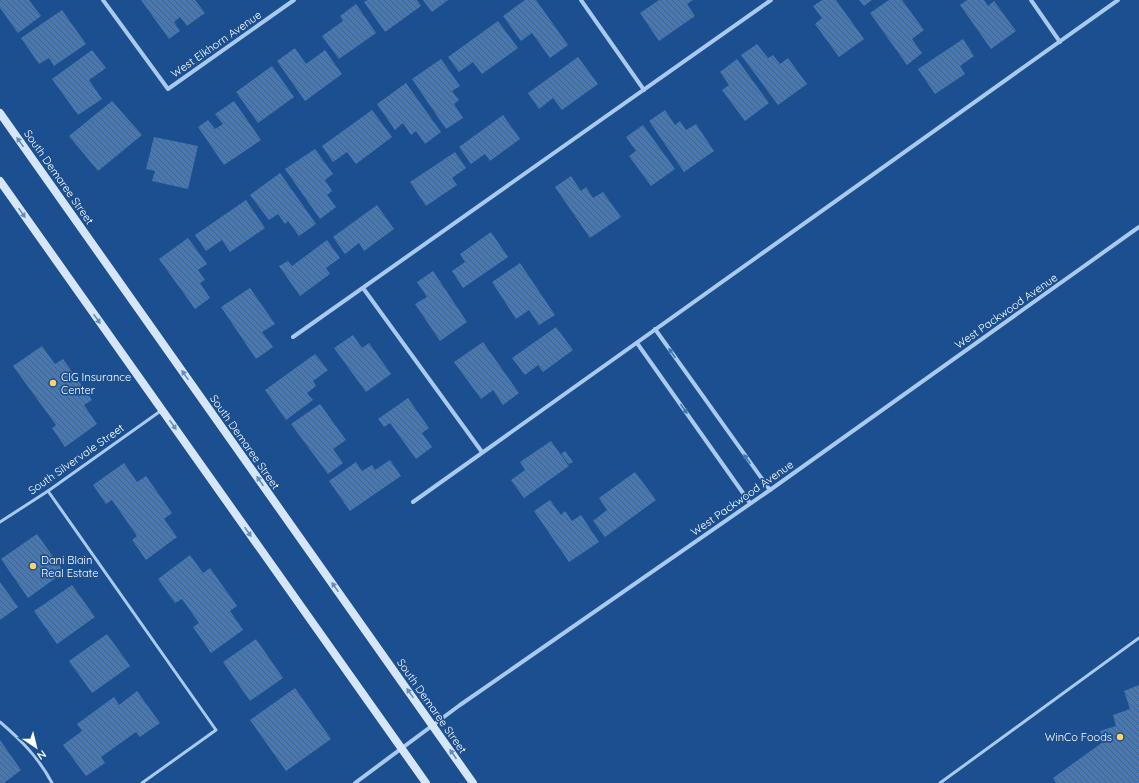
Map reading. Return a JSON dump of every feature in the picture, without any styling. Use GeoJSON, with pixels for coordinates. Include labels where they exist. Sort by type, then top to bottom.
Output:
{"type":"FeatureCollection","features":[{"type":"Feature","properties":{"kind":"main road","name":"South Demaree Street"},"geometry":{"type":"LineString","coordinates":[[0,113],[473,783]]}},
{"type":"Feature","properties":{"kind":"main road"},"geometry":{"type":"LineString","coordinates":[[0,181],[426,783]]}},
{"type":"Feature","properties":{"kind":"street","name":"West Elkhorn Avenue"},"geometry":{"type":"LineString","coordinates":[[103,0],[168,89],[294,0]]}},
{"type":"Feature","properties":{"kind":"street"},"geometry":{"type":"LineString","coordinates":[[581,0],[644,90]]}},
{"type":"Feature","properties":{"kind":"street"},"geometry":{"type":"LineString","coordinates":[[293,337],[771,0]]}},
{"type":"Feature","properties":{"kind":"street"},"geometry":{"type":"LineString","coordinates":[[1031,0],[1060,42]]}},
{"type":"Feature","properties":{"kind":"street"},"geometry":{"type":"LineString","coordinates":[[413,502],[1118,0]]}},
{"type":"Feature","properties":{"kind":"street","name":"West Packwood Avenue"},"geometry":{"type":"LineString","coordinates":[[355,783],[432,725],[770,490],[1139,227]]}},
{"type":"Feature","properties":{"kind":"street"},"geometry":{"type":"LineString","coordinates":[[363,288],[482,452]]}},
{"type":"Feature","properties":{"kind":"street"},"geometry":{"type":"LineString","coordinates":[[655,329],[770,490]]}},
{"type":"Feature","properties":{"kind":"street"},"geometry":{"type":"LineString","coordinates":[[637,343],[750,503]]}},
{"type":"Feature","properties":{"kind":"lane","name":"South Silvervale Street"},"geometry":{"type":"LineString","coordinates":[[0,522],[48,491],[162,410]]}},
{"type":"Feature","properties":{"kind":"lane"},"geometry":{"type":"LineString","coordinates":[[48,491],[216,730],[142,783]]}},
{"type":"Feature","properties":{"kind":"lane"},"geometry":{"type":"LineString","coordinates":[[940,783],[1139,638]]}},
{"type":"Feature","properties":{"kind":"lane"},"geometry":{"type":"LineString","coordinates":[[0,722],[19,738],[33,754],[46,771],[52,783]]}},
{"type":"Feature","properties":{"kind":"building"},"geometry":{"type":"Polygon","coordinates":[[[0,0],[29,0],[41,16],[18,33],[0,8],[0,0]]]}},
{"type":"Feature","properties":{"kind":"building"},"geometry":{"type":"Polygon","coordinates":[[[141,0],[195,0],[205,13],[187,26],[180,17],[174,22],[180,31],[169,39],[141,0]]]}},
{"type":"Feature","properties":{"kind":"building"},"geometry":{"type":"Polygon","coordinates":[[[367,0],[417,0],[421,6],[385,32],[364,2],[367,0]]]}},
{"type":"Feature","properties":{"kind":"building"},"geometry":{"type":"Polygon","coordinates":[[[423,0],[448,0],[432,12],[423,0]]]}},
{"type":"Feature","properties":{"kind":"building"},"geometry":{"type":"Polygon","coordinates":[[[525,0],[536,0],[568,45],[550,58],[532,33],[521,41],[503,16],[525,0]]]}},
{"type":"Feature","properties":{"kind":"building"},"geometry":{"type":"Polygon","coordinates":[[[659,0],[693,0],[687,4],[695,16],[659,41],[640,13],[659,0]]]}},
{"type":"Feature","properties":{"kind":"building"},"geometry":{"type":"Polygon","coordinates":[[[822,0],[836,0],[864,39],[839,57],[815,24],[822,18],[813,6],[822,0]]]}},
{"type":"Feature","properties":{"kind":"building"},"geometry":{"type":"Polygon","coordinates":[[[859,0],[872,0],[864,6],[859,0]]]}},
{"type":"Feature","properties":{"kind":"building"},"geometry":{"type":"Polygon","coordinates":[[[889,0],[902,0],[924,30],[912,39],[922,53],[907,65],[870,13],[889,0]]]}},
{"type":"Feature","properties":{"kind":"building"},"geometry":{"type":"Polygon","coordinates":[[[967,0],[984,0],[988,6],[994,1],[1016,31],[991,49],[960,5],[967,0]]]}},
{"type":"Feature","properties":{"kind":"building"},"geometry":{"type":"Polygon","coordinates":[[[356,4],[376,33],[339,59],[322,36],[343,21],[340,16],[356,4]]]}},
{"type":"Feature","properties":{"kind":"building"},"geometry":{"type":"Polygon","coordinates":[[[62,10],[86,44],[54,66],[49,58],[39,64],[21,38],[62,10]]]}},
{"type":"Feature","properties":{"kind":"building"},"geometry":{"type":"Polygon","coordinates":[[[498,21],[518,48],[482,74],[473,62],[459,72],[448,57],[498,21]]]}},
{"type":"Feature","properties":{"kind":"building"},"geometry":{"type":"Polygon","coordinates":[[[963,39],[974,56],[960,66],[965,74],[935,94],[918,69],[963,39]]]}},
{"type":"Feature","properties":{"kind":"building"},"geometry":{"type":"Polygon","coordinates":[[[757,44],[768,58],[773,55],[780,64],[788,58],[807,84],[778,105],[741,55],[757,44]]]}},
{"type":"Feature","properties":{"kind":"building"},"geometry":{"type":"Polygon","coordinates":[[[295,48],[306,64],[325,50],[342,74],[305,101],[277,61],[295,48]]]}},
{"type":"Feature","properties":{"kind":"building"},"geometry":{"type":"Polygon","coordinates":[[[92,50],[106,68],[89,80],[102,99],[78,115],[52,79],[92,50]]]}},
{"type":"Feature","properties":{"kind":"building"},"geometry":{"type":"Polygon","coordinates":[[[578,57],[598,84],[562,110],[553,98],[539,109],[528,93],[578,57]]]}},
{"type":"Feature","properties":{"kind":"building"},"geometry":{"type":"Polygon","coordinates":[[[441,59],[460,86],[452,91],[459,100],[454,104],[463,118],[446,129],[412,79],[441,59]]]}},
{"type":"Feature","properties":{"kind":"building"},"geometry":{"type":"Polygon","coordinates":[[[737,59],[769,103],[745,121],[722,90],[729,85],[720,72],[737,59]]]}},
{"type":"Feature","properties":{"kind":"building"},"geometry":{"type":"Polygon","coordinates":[[[272,66],[294,97],[258,123],[236,92],[272,66]]]}},
{"type":"Feature","properties":{"kind":"building"},"geometry":{"type":"Polygon","coordinates":[[[406,83],[441,132],[425,144],[416,131],[411,135],[403,123],[395,130],[377,104],[406,83]]]}},
{"type":"Feature","properties":{"kind":"building"},"geometry":{"type":"Polygon","coordinates":[[[112,101],[142,135],[98,171],[69,136],[112,101]]]}},
{"type":"Feature","properties":{"kind":"building"},"geometry":{"type":"Polygon","coordinates":[[[234,101],[261,140],[224,165],[198,127],[208,120],[215,129],[223,124],[215,114],[234,101]]]}},
{"type":"Feature","properties":{"kind":"building"},"geometry":{"type":"Polygon","coordinates":[[[372,110],[392,137],[356,164],[347,152],[333,162],[322,146],[372,110]]]}},
{"type":"Feature","properties":{"kind":"building"},"geometry":{"type":"Polygon","coordinates":[[[665,110],[675,125],[680,121],[686,130],[696,124],[714,151],[684,172],[649,121],[665,110]]]}},
{"type":"Feature","properties":{"kind":"building"},"geometry":{"type":"Polygon","coordinates":[[[503,115],[520,139],[490,161],[485,154],[471,164],[459,147],[503,115]]]}},
{"type":"Feature","properties":{"kind":"building"},"geometry":{"type":"Polygon","coordinates":[[[643,125],[675,169],[651,186],[629,156],[636,151],[626,137],[643,125]]]}},
{"type":"Feature","properties":{"kind":"building"},"geometry":{"type":"Polygon","coordinates":[[[154,137],[198,146],[188,189],[152,181],[155,171],[146,169],[154,137]]]}},
{"type":"Feature","properties":{"kind":"building"},"geometry":{"type":"Polygon","coordinates":[[[315,149],[333,174],[325,180],[332,191],[327,195],[336,207],[320,219],[285,169],[315,149]]]}},
{"type":"Feature","properties":{"kind":"building"},"geometry":{"type":"Polygon","coordinates":[[[455,152],[466,168],[452,178],[457,185],[426,206],[410,182],[455,152]]]}},
{"type":"Feature","properties":{"kind":"building"},"geometry":{"type":"Polygon","coordinates":[[[280,173],[316,224],[299,236],[288,221],[285,224],[278,214],[269,220],[250,195],[280,173]]]}},
{"type":"Feature","properties":{"kind":"building"},"geometry":{"type":"Polygon","coordinates":[[[571,176],[581,191],[586,187],[593,198],[603,192],[621,217],[590,238],[555,187],[571,176]]]}},
{"type":"Feature","properties":{"kind":"building"},"geometry":{"type":"Polygon","coordinates":[[[246,200],[265,228],[230,252],[222,240],[206,251],[195,235],[246,200]]]}},
{"type":"Feature","properties":{"kind":"building"},"geometry":{"type":"Polygon","coordinates":[[[377,205],[394,229],[364,251],[359,243],[345,254],[333,237],[377,205]]]}},
{"type":"Feature","properties":{"kind":"building"},"geometry":{"type":"Polygon","coordinates":[[[491,232],[508,257],[463,288],[452,271],[465,262],[460,254],[491,232]]]}},
{"type":"Feature","properties":{"kind":"building"},"geometry":{"type":"Polygon","coordinates":[[[188,238],[207,264],[198,270],[205,280],[200,283],[210,298],[195,309],[159,259],[188,238]]]}},
{"type":"Feature","properties":{"kind":"building"},"geometry":{"type":"Polygon","coordinates":[[[327,240],[340,258],[326,268],[330,274],[300,296],[279,266],[288,261],[292,266],[327,240]]]}},
{"type":"Feature","properties":{"kind":"building"},"geometry":{"type":"Polygon","coordinates":[[[520,263],[555,315],[539,325],[529,310],[516,319],[492,282],[520,263]]]}},
{"type":"Feature","properties":{"kind":"building"},"geometry":{"type":"Polygon","coordinates":[[[433,271],[467,322],[440,341],[415,304],[427,297],[417,282],[433,271]]]}},
{"type":"Feature","properties":{"kind":"building"},"geometry":{"type":"Polygon","coordinates":[[[250,288],[275,324],[262,332],[273,347],[256,359],[221,307],[250,288]]]}},
{"type":"Feature","properties":{"kind":"building"},"geometry":{"type":"Polygon","coordinates":[[[556,327],[573,350],[543,372],[538,365],[525,375],[512,358],[556,327]]]}},
{"type":"Feature","properties":{"kind":"building"},"geometry":{"type":"Polygon","coordinates":[[[353,335],[362,348],[369,343],[391,374],[366,392],[334,348],[353,335]]]}},
{"type":"Feature","properties":{"kind":"building"},"geometry":{"type":"Polygon","coordinates":[[[483,342],[519,393],[503,405],[493,390],[481,399],[454,362],[483,342]]]}},
{"type":"Feature","properties":{"kind":"building","name":"CIG Insurance Center"},"geometry":{"type":"Polygon","coordinates":[[[42,346],[55,364],[63,359],[92,400],[84,405],[97,424],[65,447],[52,428],[56,425],[13,366],[42,346]]]}},
{"type":"Feature","properties":{"kind":"building"},"geometry":{"type":"Polygon","coordinates":[[[315,354],[328,370],[313,381],[316,386],[307,393],[313,400],[286,420],[265,390],[315,354]]]}},
{"type":"Feature","properties":{"kind":"building"},"geometry":{"type":"Polygon","coordinates":[[[408,398],[429,428],[422,433],[432,447],[416,459],[390,423],[384,427],[378,419],[408,398]]]}},
{"type":"Feature","properties":{"kind":"building"},"geometry":{"type":"Polygon","coordinates":[[[320,404],[346,440],[333,449],[343,463],[328,474],[291,424],[320,404]]]}},
{"type":"Feature","properties":{"kind":"building"},"geometry":{"type":"Polygon","coordinates":[[[551,441],[569,466],[524,498],[511,480],[525,470],[520,462],[551,441]]]}},
{"type":"Feature","properties":{"kind":"building"},"geometry":{"type":"Polygon","coordinates":[[[565,451],[573,462],[569,464],[561,454],[565,451]]]}},
{"type":"Feature","properties":{"kind":"building"},"geometry":{"type":"Polygon","coordinates":[[[390,460],[401,476],[350,511],[329,481],[356,462],[362,471],[372,465],[375,470],[390,460]]]}},
{"type":"Feature","properties":{"kind":"building"},"geometry":{"type":"Polygon","coordinates":[[[124,463],[137,482],[146,476],[172,513],[164,519],[177,537],[146,560],[132,540],[137,536],[112,500],[106,504],[93,485],[124,463]]]}},
{"type":"Feature","properties":{"kind":"building"},"geometry":{"type":"Polygon","coordinates":[[[635,472],[656,500],[605,537],[593,521],[607,510],[599,498],[635,472]]]}},
{"type":"Feature","properties":{"kind":"building"},"geometry":{"type":"Polygon","coordinates":[[[550,500],[561,515],[565,511],[572,521],[581,515],[599,542],[569,562],[534,511],[550,500]]]}},
{"type":"Feature","properties":{"kind":"building","name":"Dani Blain Real Estate"},"geometry":{"type":"Polygon","coordinates":[[[37,534],[64,572],[28,598],[1,559],[37,534]]]}},
{"type":"Feature","properties":{"kind":"building"},"geometry":{"type":"Polygon","coordinates":[[[190,555],[203,573],[210,568],[237,606],[230,611],[243,630],[211,653],[193,627],[199,623],[182,599],[175,603],[158,579],[190,555]]]}},
{"type":"Feature","properties":{"kind":"building"},"geometry":{"type":"Polygon","coordinates":[[[0,582],[18,607],[0,620],[0,582]]]}},
{"type":"Feature","properties":{"kind":"building"},"geometry":{"type":"Polygon","coordinates":[[[72,585],[95,617],[57,644],[34,611],[72,585]]]}},
{"type":"Feature","properties":{"kind":"building"},"geometry":{"type":"Polygon","coordinates":[[[107,634],[130,666],[92,693],[69,661],[107,634]]]}},
{"type":"Feature","properties":{"kind":"building"},"geometry":{"type":"Polygon","coordinates":[[[256,639],[283,678],[250,701],[223,662],[256,639]]]}},
{"type":"Feature","properties":{"kind":"building","name":"WinCo Foods"},"geometry":{"type":"Polygon","coordinates":[[[1139,685],[1139,783],[1056,783],[1053,778],[1103,742],[1100,731],[1116,726],[1113,715],[1130,709],[1124,691],[1139,685]]]}},
{"type":"Feature","properties":{"kind":"building"},"geometry":{"type":"Polygon","coordinates":[[[295,688],[331,739],[286,771],[250,720],[295,688]]]}},
{"type":"Feature","properties":{"kind":"building"},"geometry":{"type":"Polygon","coordinates":[[[137,691],[160,723],[140,737],[136,732],[101,757],[105,763],[86,776],[63,745],[82,731],[77,724],[114,697],[119,705],[137,691]]]}},
{"type":"Feature","properties":{"kind":"building"},"geometry":{"type":"Polygon","coordinates":[[[0,740],[21,770],[4,783],[0,783],[0,740]]]}},
{"type":"Feature","properties":{"kind":"place","name":"CIG Insurance Center"},"geometry":{"type":"Point","coordinates":[53,383]}},
{"type":"Feature","properties":{"kind":"place","name":"Dani Blain Real Estate"},"geometry":{"type":"Point","coordinates":[33,566]}},
{"type":"Feature","properties":{"kind":"place","name":"WinCo Foods"},"geometry":{"type":"Point","coordinates":[1120,737]}}]}
